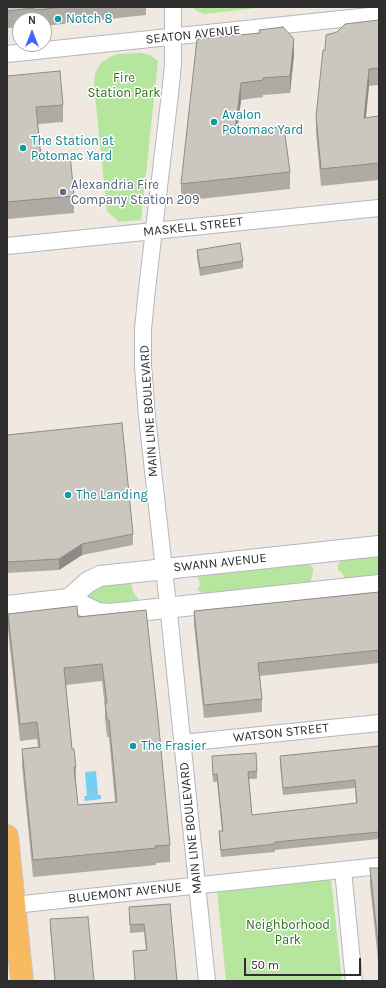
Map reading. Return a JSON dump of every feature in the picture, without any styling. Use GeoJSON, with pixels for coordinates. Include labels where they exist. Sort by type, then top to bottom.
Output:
{"type":"FeatureCollection","features":[{"type":"Feature","properties":{"kind":"highway"},"geometry":{"type":"LineString","coordinates":[[7,836],[22,981]]}},
{"type":"Feature","properties":{"kind":"street","name":"MAIN LINE BOULEVARD"},"geometry":{"type":"LineString","coordinates":[[172,7],[173,38],[171,85],[145,308],[143,359],[147,417],[169,607],[207,981]]}},
{"type":"Feature","properties":{"kind":"street","name":"SEATON AVENUE"},"geometry":{"type":"LineString","coordinates":[[7,54],[379,16]]}},
{"type":"Feature","properties":{"kind":"street","name":"MASKELL STREET"},"geometry":{"type":"LineString","coordinates":[[7,246],[379,208]]}},
{"type":"Feature","properties":{"kind":"street","name":"SWANN AVENUE"},"geometry":{"type":"LineString","coordinates":[[69,599],[88,582],[100,576],[379,546]]}},
{"type":"Feature","properties":{"kind":"street"},"geometry":{"type":"LineString","coordinates":[[7,606],[69,599],[98,613],[105,614],[379,585]]}},
{"type":"Feature","properties":{"kind":"street","name":"WATSON STREET"},"geometry":{"type":"LineString","coordinates":[[182,743],[379,723]]}},
{"type":"Feature","properties":{"kind":"street","name":"BLUEMONT AVENUE"},"geometry":{"type":"LineString","coordinates":[[14,905],[379,866]]}},
{"type":"Feature","properties":{"kind":"street"},"geometry":{"type":"LineString","coordinates":[[343,870],[354,981]]}},
{"type":"Feature","properties":{"kind":"green space"},"geometry":{"type":"Polygon","coordinates":[[[192,7],[266,7],[204,14],[192,7]]]}},
{"type":"Feature","properties":{"kind":"green space","name":"Fire Station Park"},"geometry":{"type":"Polygon","coordinates":[[[141,53],[150,55],[158,61],[141,220],[119,222],[107,211],[94,85],[95,74],[100,64],[108,58],[117,54],[141,53]]]}},
{"type":"Feature","properties":{"kind":"green space"},"geometry":{"type":"Polygon","coordinates":[[[379,549],[379,578],[345,581],[343,574],[338,570],[338,565],[341,559],[379,549]]]}},
{"type":"Feature","properties":{"kind":"green space"},"geometry":{"type":"Polygon","coordinates":[[[307,562],[313,568],[310,585],[203,596],[202,593],[197,590],[200,585],[197,576],[201,571],[307,562]]]}},
{"type":"Feature","properties":{"kind":"green space"},"geometry":{"type":"Polygon","coordinates":[[[96,580],[136,580],[132,584],[132,589],[138,598],[138,603],[105,607],[85,598],[96,580]]]}},
{"type":"Feature","properties":{"kind":"green space","name":"Neighborhood Park"},"geometry":{"type":"Polygon","coordinates":[[[331,879],[342,981],[226,981],[217,891],[331,879]]]}},
{"type":"Feature","properties":{"kind":"water"},"geometry":{"type":"Polygon","coordinates":[[[96,771],[98,795],[101,795],[101,799],[85,801],[84,796],[87,796],[85,772],[96,771]]]}},
{"type":"Feature","properties":{"kind":"building"},"geometry":{"type":"Polygon","coordinates":[[[7,7],[65,7],[7,11],[7,7]]]}},
{"type":"Feature","properties":{"kind":"building","name":"Avalon Potomac Yard"},"geometry":{"type":"Polygon","coordinates":[[[379,20],[379,68],[369,69],[364,118],[379,116],[379,163],[321,169],[316,117],[326,35],[337,32],[345,24],[379,20]]]}},
{"type":"Feature","properties":{"kind":"building","name":"Avalon Potomac Yard"},"geometry":{"type":"Polygon","coordinates":[[[283,27],[294,39],[290,76],[263,78],[263,80],[241,83],[235,130],[260,127],[260,129],[284,127],[290,172],[181,184],[197,39],[260,33],[259,30],[283,27]]]}},
{"type":"Feature","properties":{"kind":"building","name":"The Station at Potomac Yard"},"geometry":{"type":"Polygon","coordinates":[[[60,71],[63,105],[36,107],[41,157],[70,154],[74,196],[7,202],[7,76],[60,71]]]}},
{"type":"Feature","properties":{"kind":"building"},"geometry":{"type":"Polygon","coordinates":[[[240,243],[243,261],[200,268],[197,250],[240,243]]]}},
{"type":"Feature","properties":{"kind":"building","name":"The Landing"},"geometry":{"type":"Polygon","coordinates":[[[122,423],[133,534],[82,544],[59,559],[7,562],[7,435],[122,423]]]}},
{"type":"Feature","properties":{"kind":"building"},"geometry":{"type":"Polygon","coordinates":[[[379,592],[379,650],[258,663],[262,699],[204,705],[194,611],[379,592]]]}},
{"type":"Feature","properties":{"kind":"building","name":"The Frasier"},"geometry":{"type":"Polygon","coordinates":[[[77,606],[78,617],[146,610],[170,845],[155,846],[156,848],[33,860],[22,749],[40,747],[37,722],[20,724],[8,614],[77,606]],[[102,664],[64,668],[72,749],[74,749],[76,767],[74,767],[78,805],[117,802],[109,720],[107,720],[105,703],[107,703],[102,664]]]}},
{"type":"Feature","properties":{"kind":"building"},"geometry":{"type":"Polygon","coordinates":[[[379,746],[379,832],[275,842],[275,844],[221,850],[219,831],[223,831],[217,774],[213,775],[212,756],[256,753],[257,771],[248,772],[252,815],[357,803],[355,780],[283,788],[280,756],[379,746]]]}},
{"type":"Feature","properties":{"kind":"building"},"geometry":{"type":"Polygon","coordinates":[[[370,868],[379,868],[379,953],[370,868]]]}},
{"type":"Feature","properties":{"kind":"building"},"geometry":{"type":"Polygon","coordinates":[[[170,904],[177,981],[135,981],[133,951],[147,950],[144,924],[130,925],[129,907],[170,904]]]}},
{"type":"Feature","properties":{"kind":"building"},"geometry":{"type":"Polygon","coordinates":[[[88,917],[94,981],[55,981],[50,919],[88,917]]]}},
{"type":"Feature","properties":{"kind":"place","name":"Notch 8"},"geometry":{"type":"Point","coordinates":[58,19]}},
{"type":"Feature","properties":{"kind":"place","name":"Avalon Potomac Yard"},"geometry":{"type":"Point","coordinates":[214,122]}},
{"type":"Feature","properties":{"kind":"place","name":"The Station at Potomac Yard"},"geometry":{"type":"Point","coordinates":[23,148]}},
{"type":"Feature","properties":{"kind":"place","name":"Alexandria Fire Company Station 209"},"geometry":{"type":"Point","coordinates":[63,192]}},
{"type":"Feature","properties":{"kind":"place","name":"The Landing"},"geometry":{"type":"Point","coordinates":[68,495]}},
{"type":"Feature","properties":{"kind":"place","name":"The Frasier"},"geometry":{"type":"Point","coordinates":[133,746]}}]}
